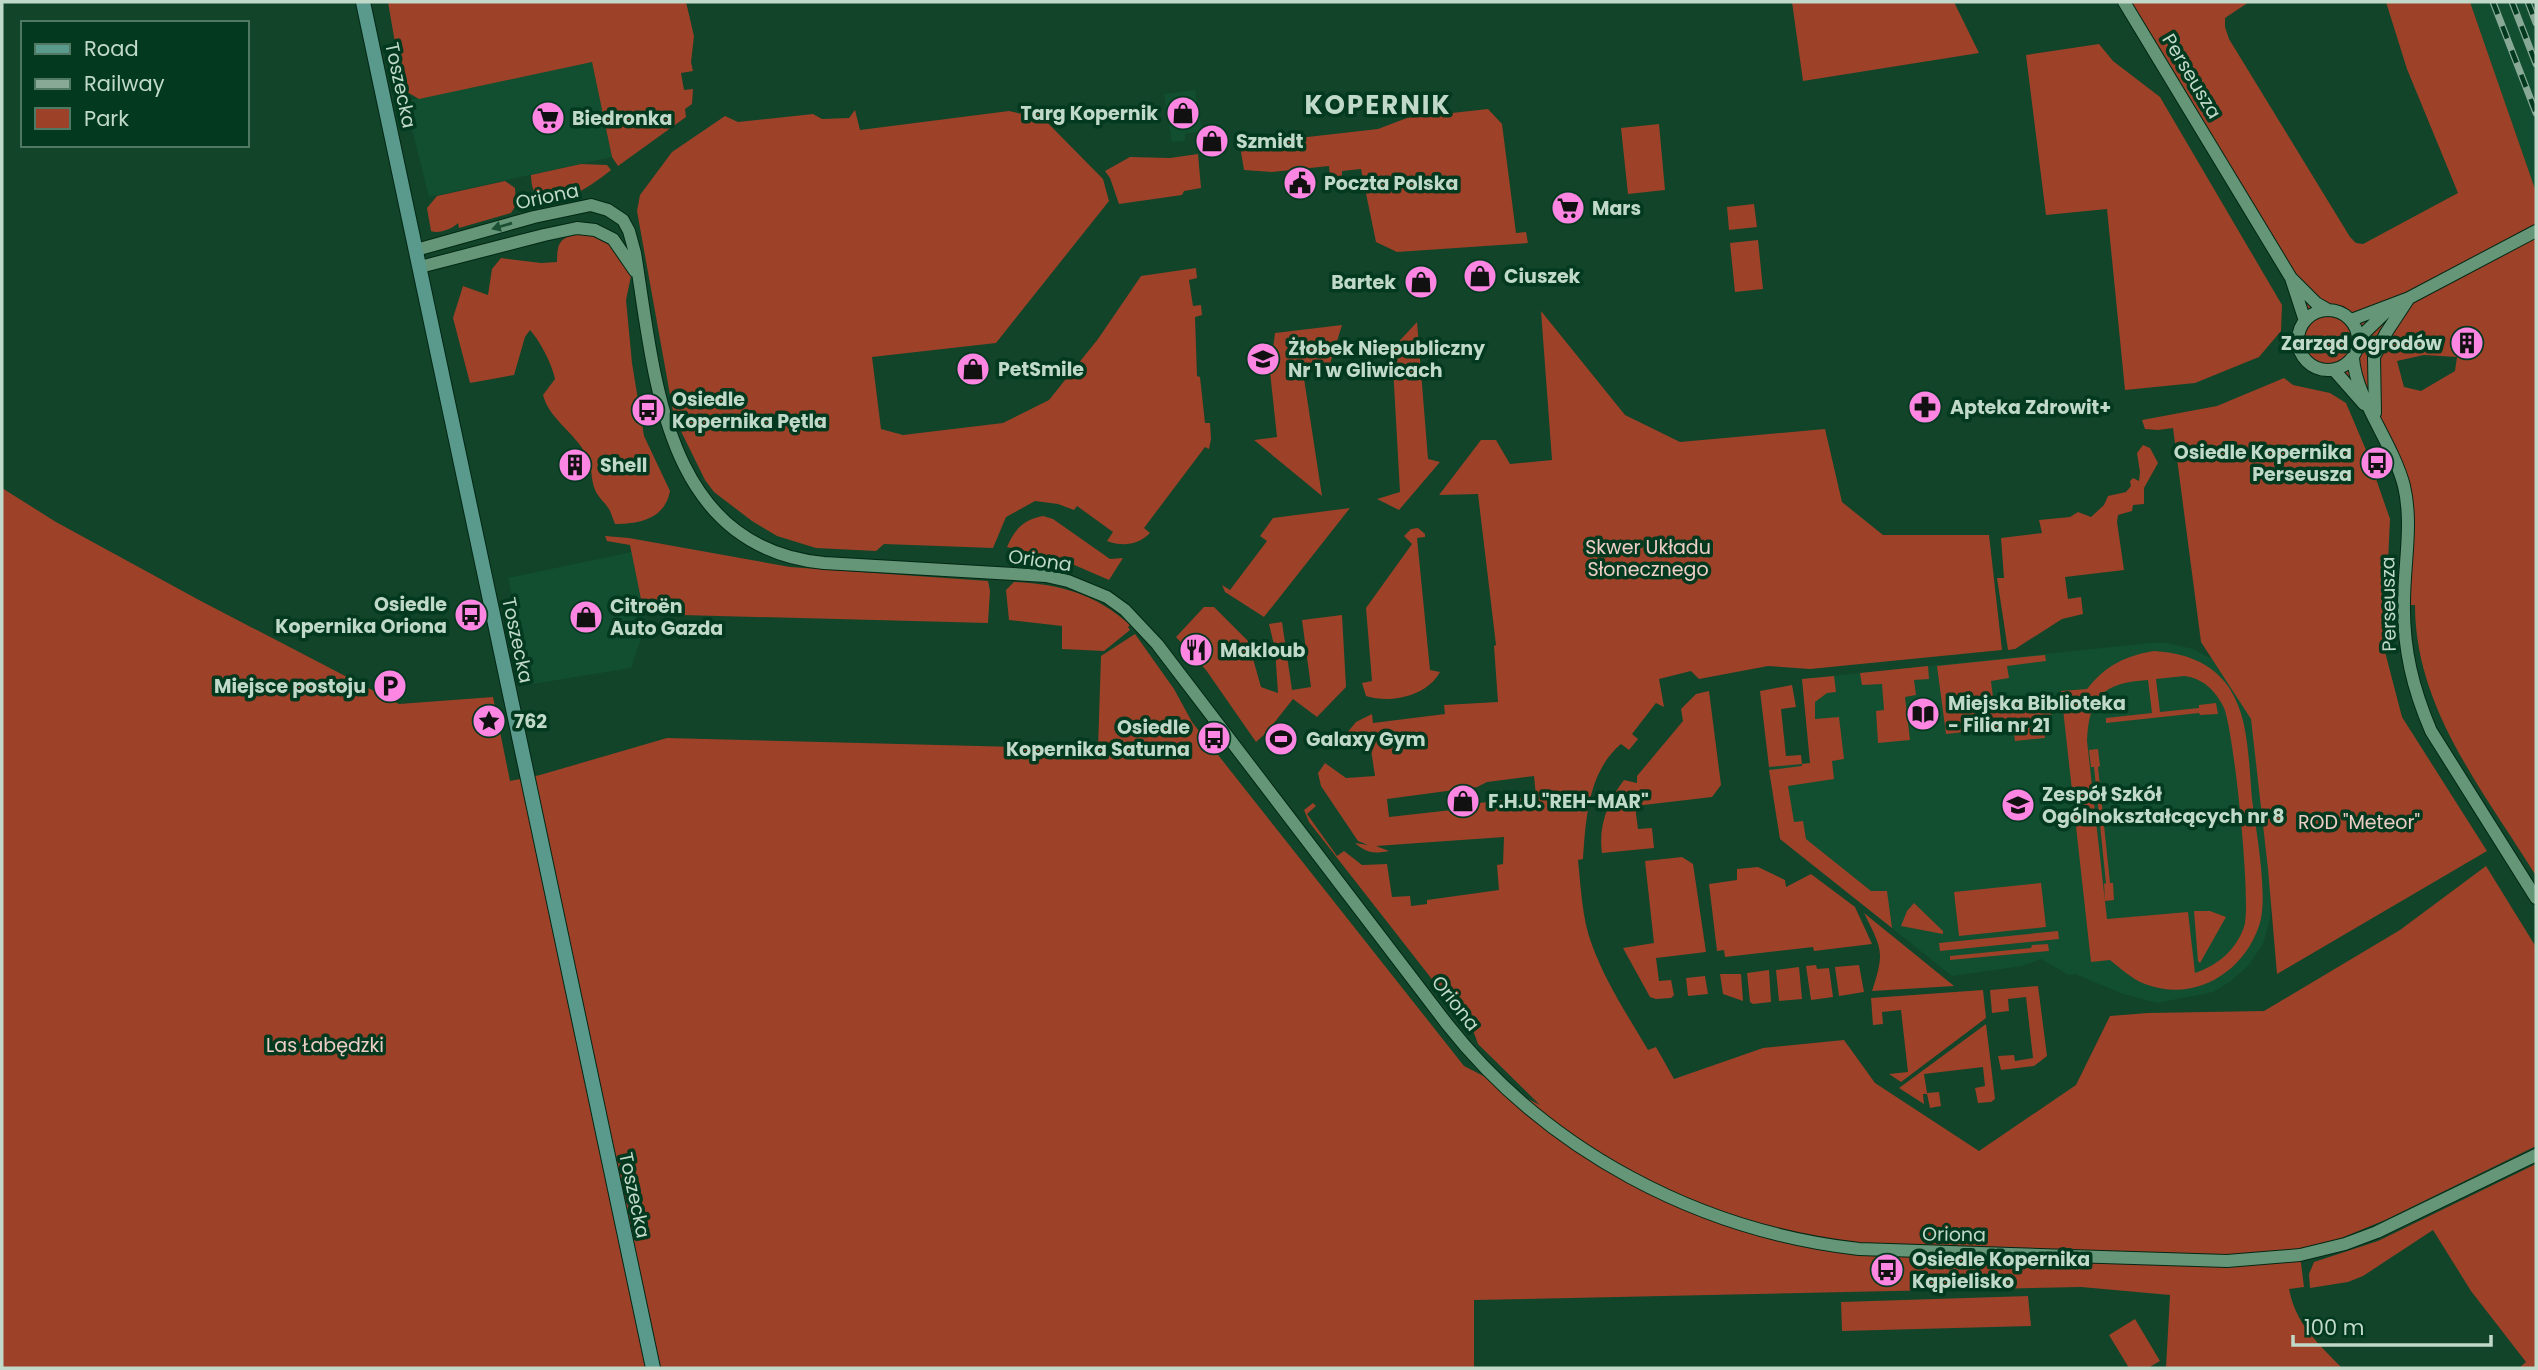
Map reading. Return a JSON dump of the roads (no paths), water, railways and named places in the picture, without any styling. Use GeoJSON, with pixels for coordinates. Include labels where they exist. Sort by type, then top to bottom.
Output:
{"type":"FeatureCollection","features":[{"type":"Feature","properties":{"kind":"main road","name":"Toszecka"},"geometry":{"type":"LineString","coordinates":[[363,2],[653,1368]]}},
{"type":"Feature","properties":{"kind":"street","name":"Perseusza"},"geometry":{"type":"LineString","coordinates":[[2124,2],[2291,278],[2305,321]]}},
{"type":"Feature","properties":{"kind":"street","name":"Oriona"},"geometry":{"type":"LineString","coordinates":[[416,250],[584,206],[599,207],[616,215],[629,231],[635,253],[659,397],[668,429],[695,486],[721,517],[766,548],[800,560],[1046,576],[1088,588],[1116,604],[1157,644],[1414,981],[1484,1067],[1513,1095],[1568,1140],[1605,1164],[1673,1198],[1779,1234],[1849,1248],[1903,1252],[2227,1261],[2300,1255],[2345,1244],[2377,1232],[2536,1155]]}},
{"type":"Feature","properties":{"kind":"street"},"geometry":{"type":"LineString","coordinates":[[599,207],[599,215],[613,239]]}},
{"type":"Feature","properties":{"kind":"street"},"geometry":{"type":"LineString","coordinates":[[588,229],[604,225],[616,215]]}},
{"type":"Feature","properties":{"kind":"street"},"geometry":{"type":"LineString","coordinates":[[534,217],[544,235]]}},
{"type":"Feature","properties":{"kind":"street","name":"Oriona"},"geometry":{"type":"LineString","coordinates":[[419,267],[577,228],[599,231],[613,239],[632,264],[639,281]]}},
{"type":"Feature","properties":{"kind":"street"},"geometry":{"type":"LineString","coordinates":[[2351,320],[2410,298],[2536,232]]}},
{"type":"Feature","properties":{"kind":"street","name":"Perseusza"},"geometry":{"type":"LineString","coordinates":[[2291,278],[2316,303],[2328,310]]}},
{"type":"Feature","properties":{"kind":"street"},"geometry":{"type":"LineString","coordinates":[[2373,416],[2374,357],[2386,333],[2410,298]]}},
{"type":"Feature","properties":{"kind":"street"},"geometry":{"type":"LineString","coordinates":[[2358,339],[2391,307]]}},
{"type":"Feature","properties":{"kind":"street"},"geometry":{"type":"LineString","coordinates":[[2328,310],[2342,313],[2351,320],[2358,339],[2357,349],[2346,366],[2334,370],[2316,368],[2301,354],[2298,335],[2305,321],[2316,313],[2328,310]]}},
{"type":"Feature","properties":{"kind":"street","name":"Perseusza"},"geometry":{"type":"LineString","coordinates":[[2353,358],[2373,416],[2396,462],[2407,504],[2404,624],[2410,674],[2416,694],[2431,731],[2536,898]]}},
{"type":"Feature","properties":{"kind":"street","name":"Perseusza"},"geometry":{"type":"LineString","coordinates":[[2334,370],[2373,416]]}},
{"type":"Feature","properties":{"kind":"railway"},"geometry":{"type":"LineString","coordinates":[[2493,2],[2536,113]]}},
{"type":"Feature","properties":{"kind":"railway"},"geometry":{"type":"LineString","coordinates":[[2512,2],[2536,64]]}},
{"type":"Feature","properties":{"kind":"railway"},"geometry":{"type":"LineString","coordinates":[[2528,2],[2536,23]]}},
{"type":"Feature","properties":{"kind":"place","name":"Targ Kopernik"},"geometry":{"type":"Point","coordinates":[1183,113]}},
{"type":"Feature","properties":{"kind":"place","name":"Biedronka"},"geometry":{"type":"Point","coordinates":[548,118]}},
{"type":"Feature","properties":{"kind":"place","name":"Szmidt"},"geometry":{"type":"Point","coordinates":[1212,141]}},
{"type":"Feature","properties":{"kind":"place","name":"Poczta Polska"},"geometry":{"type":"Point","coordinates":[1300,183]}},
{"type":"Feature","properties":{"kind":"place","name":"Mars"},"geometry":{"type":"Point","coordinates":[1568,208]}},
{"type":"Feature","properties":{"kind":"place","name":"Ciuszek"},"geometry":{"type":"Point","coordinates":[1480,276]}},
{"type":"Feature","properties":{"kind":"place","name":"Bartek"},"geometry":{"type":"Point","coordinates":[1421,282]}},
{"type":"Feature","properties":{"kind":"place","name":"Zarząd Ogrodów"},"geometry":{"type":"Point","coordinates":[2467,343]}},
{"type":"Feature","properties":{"kind":"place","name":"Żłobek Niepubliczny Nr 1 w Gliwicach"},"geometry":{"type":"Point","coordinates":[1263,359]}},
{"type":"Feature","properties":{"kind":"place","name":"PetSmile"},"geometry":{"type":"Point","coordinates":[973,369]}},
{"type":"Feature","properties":{"kind":"place","name":"Apteka Zdrowit+"},"geometry":{"type":"Point","coordinates":[1925,407]}},
{"type":"Feature","properties":{"kind":"place","name":"Osiedle Kopernika Pętla"},"geometry":{"type":"Point","coordinates":[648,410]}},
{"type":"Feature","properties":{"kind":"place","name":"Osiedle Kopernika Perseusza"},"geometry":{"type":"Point","coordinates":[2377,463]}},
{"type":"Feature","properties":{"kind":"place","name":"Shell"},"geometry":{"type":"Point","coordinates":[575,465]}},
{"type":"Feature","properties":{"kind":"place","name":"Osiedle Kopernika Oriona"},"geometry":{"type":"Point","coordinates":[471,615]}},
{"type":"Feature","properties":{"kind":"place","name":"Citroën Auto Gazda"},"geometry":{"type":"Point","coordinates":[586,617]}},
{"type":"Feature","properties":{"kind":"place","name":"Makloub"},"geometry":{"type":"Point","coordinates":[1196,650]}},
{"type":"Feature","properties":{"kind":"place","name":"Miejsce postoju"},"geometry":{"type":"Point","coordinates":[390,686]}},
{"type":"Feature","properties":{"kind":"place","name":"Miejska Biblioteka - Filia nr 21"},"geometry":{"type":"Point","coordinates":[1923,714]}},
{"type":"Feature","properties":{"kind":"place","name":"762"},"geometry":{"type":"Point","coordinates":[489,721]}},
{"type":"Feature","properties":{"kind":"place","name":"Osiedle Kopernika Saturna"},"geometry":{"type":"Point","coordinates":[1214,738]}},
{"type":"Feature","properties":{"kind":"place","name":"Galaxy Gym"},"geometry":{"type":"Point","coordinates":[1281,739]}},
{"type":"Feature","properties":{"kind":"place","name":"F.H.U.\"REH-MAR\""},"geometry":{"type":"Point","coordinates":[1463,801]}},
{"type":"Feature","properties":{"kind":"place","name":"Zespół Szkół Ogólnokształcących nr 8"},"geometry":{"type":"Point","coordinates":[2018,805]}},
{"type":"Feature","properties":{"kind":"place","name":"Osiedle Kopernika Kąpielisko"},"geometry":{"type":"Point","coordinates":[1887,1270]}},
{"type":"Feature","properties":{"kind":"district","name":"KOPERNIK"},"geometry":{"type":"Point","coordinates":[1378,105]}},
{"type":"Feature","properties":{"kind":"park label","name":"Skwer Układu Słonecznego"},"geometry":{"type":"Point","coordinates":[1648,558]}},
{"type":"Feature","properties":{"kind":"park label","name":"ROD \"Meteor\""},"geometry":{"type":"Point","coordinates":[2359,822]}},
{"type":"Feature","properties":{"kind":"park label","name":"Las Łabędzki"},"geometry":{"type":"Point","coordinates":[325,1045]}}]}
